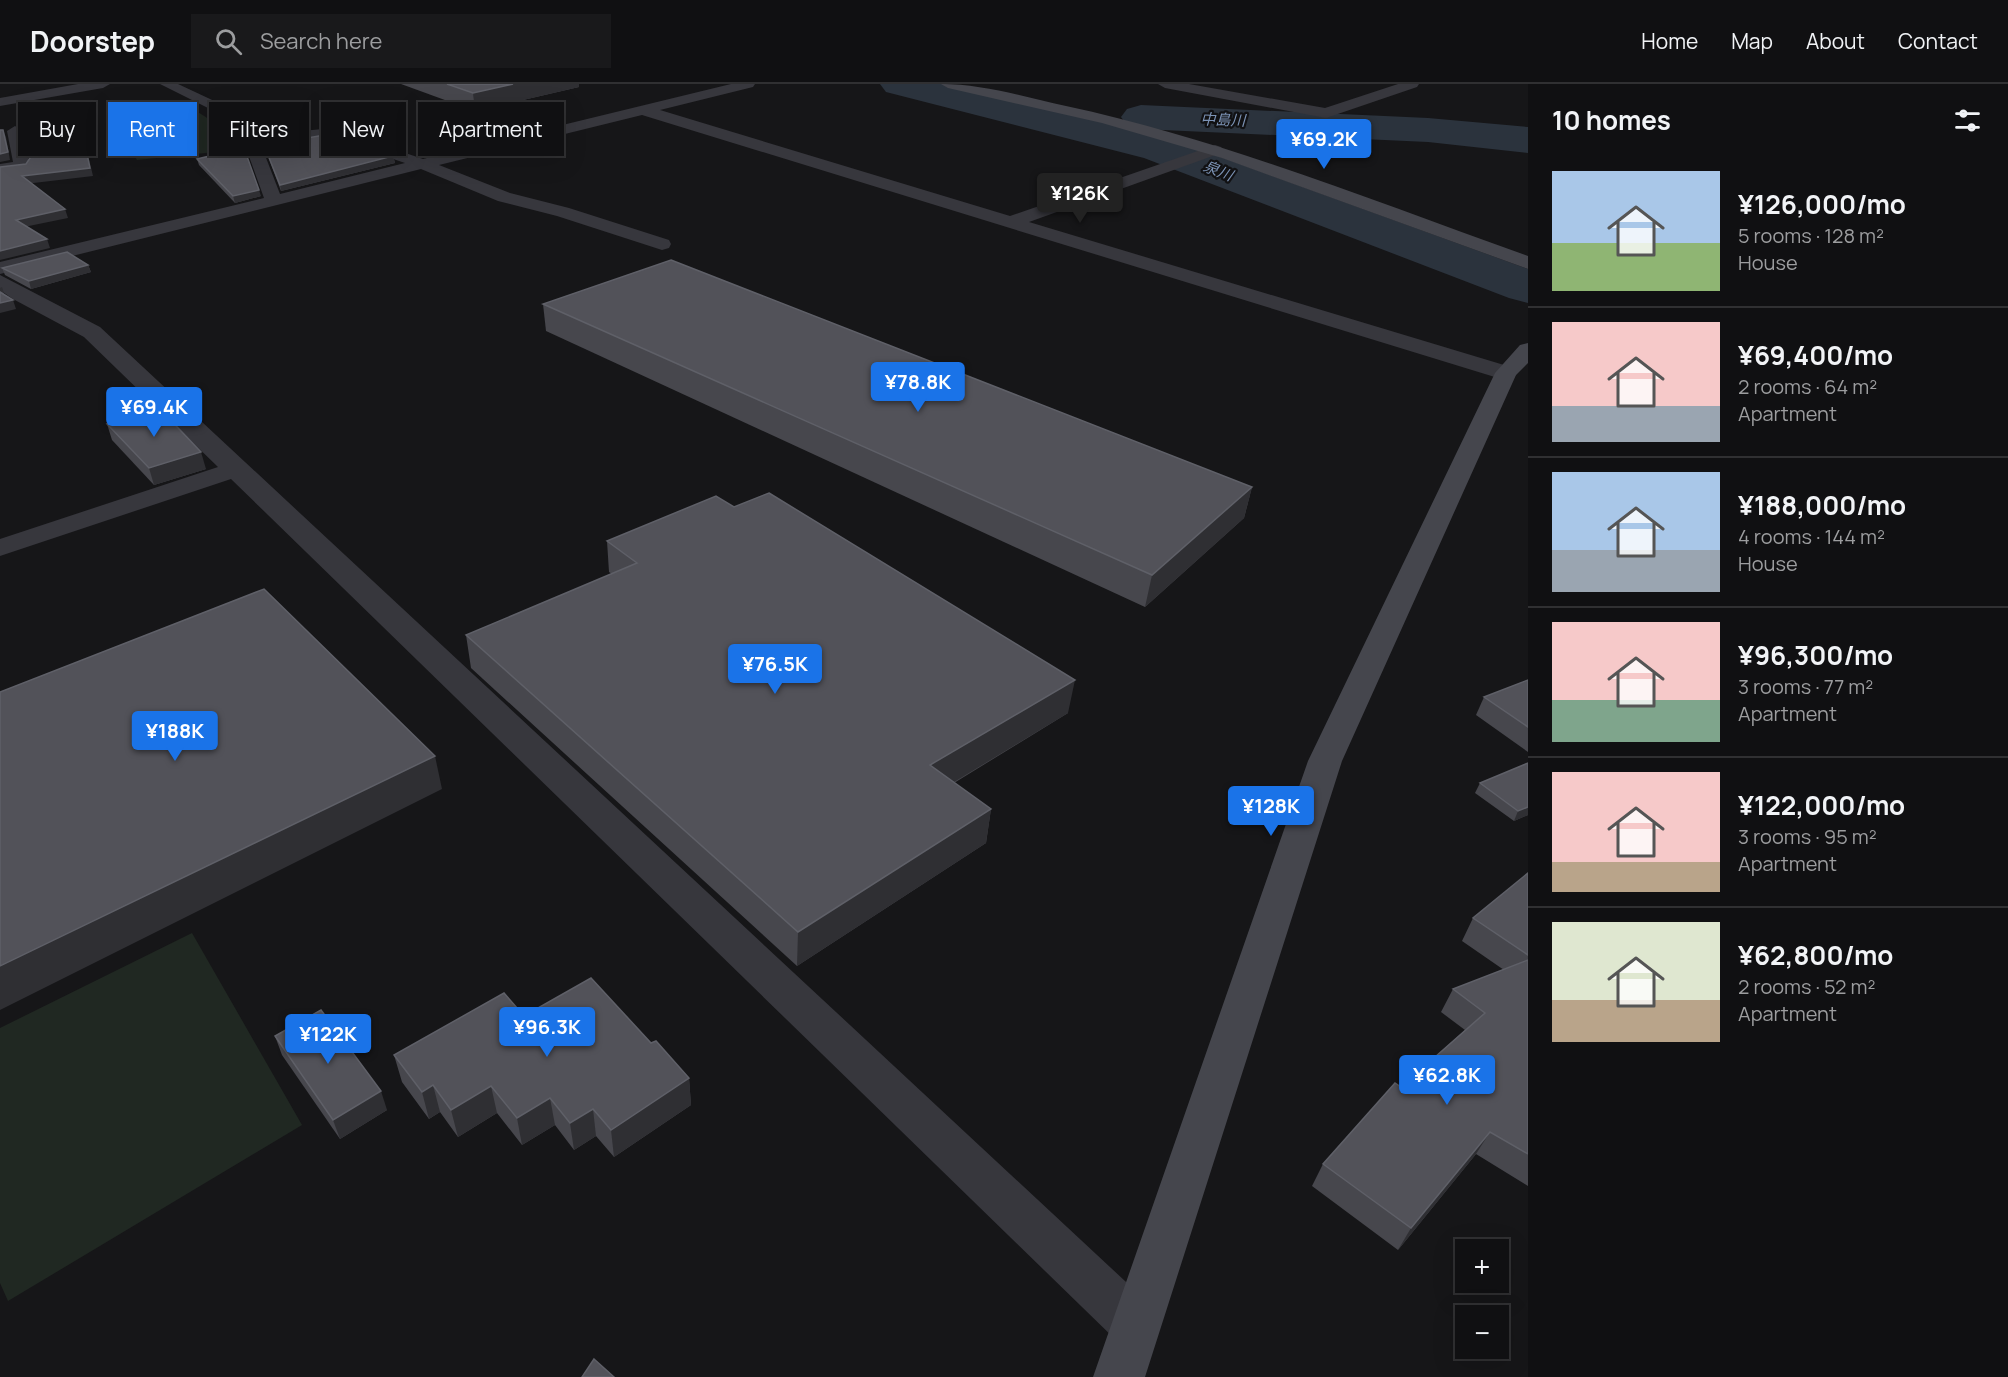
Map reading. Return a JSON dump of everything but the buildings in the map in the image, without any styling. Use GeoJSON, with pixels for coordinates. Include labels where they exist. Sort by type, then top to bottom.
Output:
{"type":"FeatureCollection","features":[{"type":"Feature","properties":{"kind":"street"},"geometry":{"type":"LineString","coordinates":[[0,102],[103,84]]}},
{"type":"Feature","properties":{"kind":"street"},"geometry":{"type":"LineString","coordinates":[[167,84],[209,104]]}},
{"type":"Feature","properties":{"kind":"street"},"geometry":{"type":"LineString","coordinates":[[0,268],[748,84]]}},
{"type":"Feature","properties":{"kind":"street"},"geometry":{"type":"LineString","coordinates":[[948,84],[1106,119],[1214,151],[1528,263]]}},
{"type":"Feature","properties":{"kind":"street"},"geometry":{"type":"LineString","coordinates":[[1165,84],[1326,113],[1412,84]]}},
{"type":"Feature","properties":{"kind":"street"},"geometry":{"type":"LineString","coordinates":[[644,110],[1011,222],[1517,362],[1325,761],[1119,1377]]}},
{"type":"Feature","properties":{"kind":"street"},"geometry":{"type":"LineString","coordinates":[[0,169],[21,166],[15,130]]}},
{"type":"Feature","properties":{"kind":"street"},"geometry":{"type":"LineString","coordinates":[[309,135],[332,133],[422,164],[504,197],[563,212],[663,244]]}},
{"type":"Feature","properties":{"kind":"street"},"geometry":{"type":"LineString","coordinates":[[1011,222],[1214,151]]}},
{"type":"Feature","properties":{"kind":"street"},"geometry":{"type":"LineString","coordinates":[[257,156],[274,200]]}},
{"type":"Feature","properties":{"kind":"street"},"geometry":{"type":"LineString","coordinates":[[0,281],[20,295],[92,332],[1136,1325]]}},
{"type":"Feature","properties":{"kind":"street"},"geometry":{"type":"LineString","coordinates":[[0,548],[236,469]]}},
{"type":"Feature","properties":{"kind":"shaded area"},"geometry":{"type":"Polygon","coordinates":[[[197,111],[209,119],[209,153],[197,154],[197,111]]]}},
{"type":"Feature","properties":{"kind":"shaded area"},"geometry":{"type":"Polygon","coordinates":[[[135,156],[176,156],[137,160],[135,156]]]}},
{"type":"Feature","properties":{"kind":"shaded area"},"geometry":{"type":"Polygon","coordinates":[[[192,933],[302,1125],[8,1301],[0,1283],[0,1028],[192,933]]]}},
{"type":"Feature","properties":{"kind":"waterway","name":"泉川"},"geometry":{"type":"LineString","coordinates":[[899,84],[1159,149],[1528,287]]}},
{"type":"Feature","properties":{"kind":"waterway","name":"中島川"},"geometry":{"type":"LineString","coordinates":[[1141,117],[1428,130],[1528,140]]}}]}
